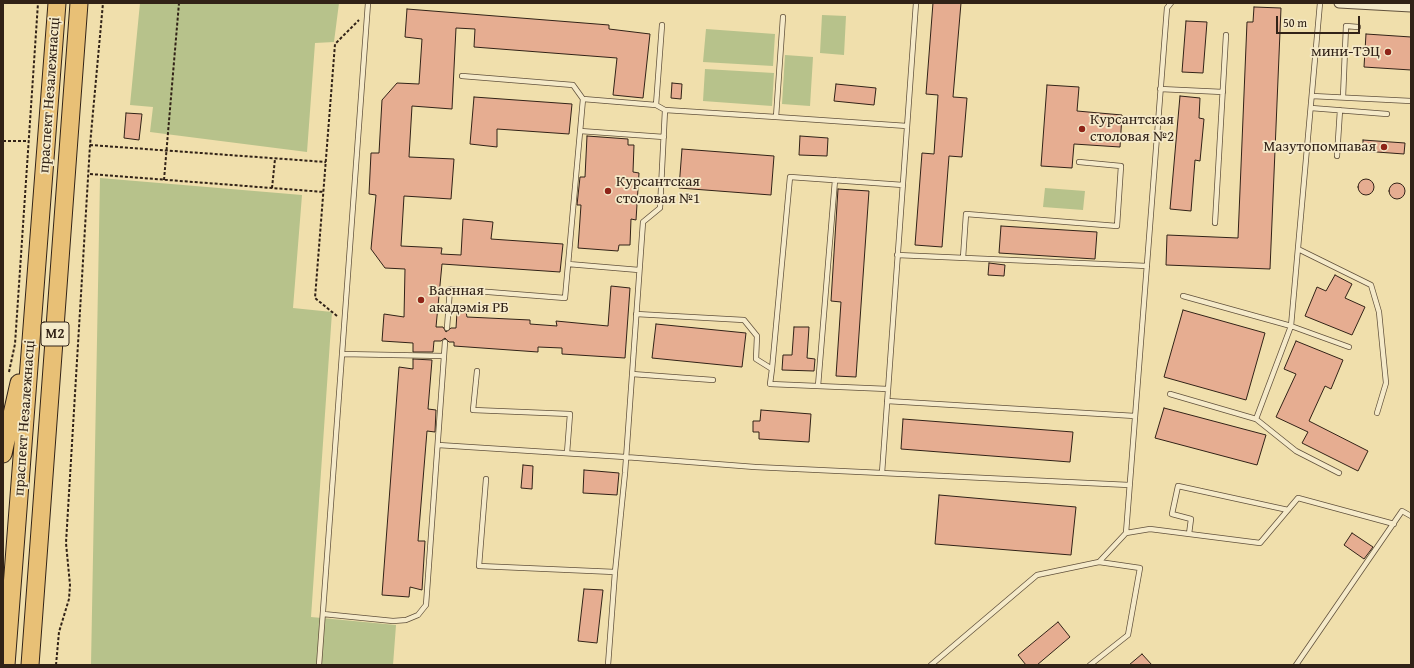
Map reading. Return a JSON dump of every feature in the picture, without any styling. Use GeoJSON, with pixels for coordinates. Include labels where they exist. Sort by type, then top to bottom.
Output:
{"type":"FeatureCollection","features":[{"type":"Feature","properties":{"kind":"highway","name":"праспект Незалежнасці"},"geometry":{"type":"LineString","coordinates":[[6,665],[57,3]]}},
{"type":"Feature","properties":{"kind":"highway","name":"праспект Незалежнасці"},"geometry":{"type":"LineString","coordinates":[[30,665],[79,3]]}},
{"type":"Feature","properties":{"kind":"highway"},"geometry":{"type":"LineString","coordinates":[[3,454],[32,320]]}},
{"type":"Feature","properties":{"kind":"street"},"geometry":{"type":"LineString","coordinates":[[1339,3],[1411,7]]}},
{"type":"Feature","properties":{"kind":"lane"},"geometry":{"type":"LineString","coordinates":[[319,665],[368,3]]}},
{"type":"Feature","properties":{"kind":"lane"},"geometry":{"type":"LineString","coordinates":[[882,473],[916,3]]}},
{"type":"Feature","properties":{"kind":"lane"},"geometry":{"type":"LineString","coordinates":[[1126,533],[1160,89],[1167,8],[1171,3]]}},
{"type":"Feature","properties":{"kind":"lane"},"geometry":{"type":"LineString","coordinates":[[1256,419],[1291,326],[1320,3]]}},
{"type":"Feature","properties":{"kind":"lane"},"geometry":{"type":"LineString","coordinates":[[776,118],[783,17]]}},
{"type":"Feature","properties":{"kind":"lane"},"geometry":{"type":"LineString","coordinates":[[656,105],[662,24]]}},
{"type":"Feature","properties":{"kind":"lane"},"geometry":{"type":"LineString","coordinates":[[1342,97],[1346,26],[1358,27]]}},
{"type":"Feature","properties":{"kind":"lane"},"geometry":{"type":"LineString","coordinates":[[1215,223],[1226,35]]}},
{"type":"Feature","properties":{"kind":"lane"},"geometry":{"type":"LineString","coordinates":[[447,328],[450,289],[565,298],[583,99],[573,85],[462,76]]}},
{"type":"Feature","properties":{"kind":"lane"},"geometry":{"type":"LineString","coordinates":[[1160,89],[1223,92]]}},
{"type":"Feature","properties":{"kind":"lane"},"geometry":{"type":"LineString","coordinates":[[1312,96],[1411,101]]}},
{"type":"Feature","properties":{"kind":"lane"},"geometry":{"type":"LineString","coordinates":[[583,99],[656,105],[665,110],[907,126]]}},
{"type":"Feature","properties":{"kind":"lane"},"geometry":{"type":"LineString","coordinates":[[1311,108],[1387,114]]}},
{"type":"Feature","properties":{"kind":"lane"},"geometry":{"type":"LineString","coordinates":[[608,665],[625,473],[643,222],[660,208],[665,110]]}},
{"type":"Feature","properties":{"kind":"lane"},"geometry":{"type":"LineString","coordinates":[[1336,156],[1340,110]]}},
{"type":"Feature","properties":{"kind":"lane"},"geometry":{"type":"LineString","coordinates":[[580,131],[664,137]]}},
{"type":"Feature","properties":{"kind":"lane"},"geometry":{"type":"LineString","coordinates":[[963,258],[966,214],[1117,226],[1121,166],[1079,162]]}},
{"type":"Feature","properties":{"kind":"lane"},"geometry":{"type":"LineString","coordinates":[[888,389],[770,384],[790,177],[903,185]]}},
{"type":"Feature","properties":{"kind":"lane"},"geometry":{"type":"LineString","coordinates":[[818,386],[835,180]]}},
{"type":"Feature","properties":{"kind":"lane"},"geometry":{"type":"LineString","coordinates":[[1298,249],[1371,286],[1379,312],[1386,383],[1377,414]]}},
{"type":"Feature","properties":{"kind":"lane"},"geometry":{"type":"LineString","coordinates":[[897,255],[1147,266]]}},
{"type":"Feature","properties":{"kind":"lane"},"geometry":{"type":"LineString","coordinates":[[568,264],[639,270]]}},
{"type":"Feature","properties":{"kind":"lane"},"geometry":{"type":"LineString","coordinates":[[1183,296],[1291,326],[1349,347]]}},
{"type":"Feature","properties":{"kind":"lane"},"geometry":{"type":"LineString","coordinates":[[636,314],[744,320],[757,336],[756,359],[772,369]]}},
{"type":"Feature","properties":{"kind":"lane"},"geometry":{"type":"LineString","coordinates":[[323,614],[393,621],[406,620],[418,615],[426,605],[445,342]]}},
{"type":"Feature","properties":{"kind":"lane"},"geometry":{"type":"LineString","coordinates":[[342,354],[444,356]]}},
{"type":"Feature","properties":{"kind":"lane"},"geometry":{"type":"LineString","coordinates":[[477,371],[473,410],[570,414],[567,453]]}},
{"type":"Feature","properties":{"kind":"lane"},"geometry":{"type":"LineString","coordinates":[[632,374],[713,380]]}},
{"type":"Feature","properties":{"kind":"lane"},"geometry":{"type":"LineString","coordinates":[[1170,394],[1256,419],[1296,451],[1339,473]]}},
{"type":"Feature","properties":{"kind":"lane"},"geometry":{"type":"LineString","coordinates":[[887,401],[1135,416]]}},
{"type":"Feature","properties":{"kind":"lane"},"geometry":{"type":"LineString","coordinates":[[438,445],[754,467],[1129,485]]}},
{"type":"Feature","properties":{"kind":"lane"},"geometry":{"type":"LineString","coordinates":[[486,479],[479,566],[616,572]]}},
{"type":"Feature","properties":{"kind":"lane"},"geometry":{"type":"LineString","coordinates":[[1189,534],[1191,519],[1172,514],[1178,486],[1288,510]]}},
{"type":"Feature","properties":{"kind":"lane"},"geometry":{"type":"LineString","coordinates":[[1099,562],[1126,533],[1150,529],[1260,543],[1298,498],[1394,524]]}},
{"type":"Feature","properties":{"kind":"lane"},"geometry":{"type":"LineString","coordinates":[[1296,665],[1402,511],[1411,516]]}},
{"type":"Feature","properties":{"kind":"lane"},"geometry":{"type":"LineString","coordinates":[[932,665],[1037,575],[1099,562],[1140,568],[1128,635],[1090,665]]}},
{"type":"Feature","properties":{"kind":"path"},"geometry":{"type":"LineString","coordinates":[[9,374],[14,344],[38,3]]}},
{"type":"Feature","properties":{"kind":"path"},"geometry":{"type":"LineString","coordinates":[[56,665],[59,632],[69,599],[70,585],[66,543],[90,174],[90,145],[103,3]]}},
{"type":"Feature","properties":{"kind":"path"},"geometry":{"type":"LineString","coordinates":[[164,180],[179,3]]}},
{"type":"Feature","properties":{"kind":"path"},"geometry":{"type":"LineString","coordinates":[[344,322],[315,298],[335,44],[368,11]]}},
{"type":"Feature","properties":{"kind":"path"},"geometry":{"type":"LineString","coordinates":[[3,141],[28,141]]}},
{"type":"Feature","properties":{"kind":"path"},"geometry":{"type":"LineString","coordinates":[[90,145],[326,162]]}},
{"type":"Feature","properties":{"kind":"path"},"geometry":{"type":"LineString","coordinates":[[272,188],[275,159]]}},
{"type":"Feature","properties":{"kind":"path"},"geometry":{"type":"LineString","coordinates":[[90,174],[324,192]]}},
{"type":"Feature","properties":{"kind":"green space"},"geometry":{"type":"Polygon","coordinates":[[[140,3],[339,3],[334,42],[315,43],[307,152],[150,132],[153,107],[130,105],[140,3]]]}},
{"type":"Feature","properties":{"kind":"green space"},"geometry":{"type":"Polygon","coordinates":[[[822,15],[846,16],[844,55],[820,53],[822,15]]]}},
{"type":"Feature","properties":{"kind":"green space"},"geometry":{"type":"Polygon","coordinates":[[[706,29],[775,34],[773,66],[703,62],[706,29]]]}},
{"type":"Feature","properties":{"kind":"green space"},"geometry":{"type":"Polygon","coordinates":[[[785,55],[813,57],[810,106],[782,104],[785,55]]]}},
{"type":"Feature","properties":{"kind":"green space"},"geometry":{"type":"Polygon","coordinates":[[[705,69],[774,73],[772,106],[703,101],[705,69]]]}},
{"type":"Feature","properties":{"kind":"green space"},"geometry":{"type":"Polygon","coordinates":[[[100,178],[302,195],[293,308],[332,312],[311,617],[396,625],[393,665],[91,665],[100,178]]]}},
{"type":"Feature","properties":{"kind":"green space"},"geometry":{"type":"Polygon","coordinates":[[[1045,188],[1085,191],[1083,210],[1043,207],[1045,188]]]}},
{"type":"Feature","properties":{"kind":"building"},"geometry":{"type":"Polygon","coordinates":[[[933,3],[961,3],[953,97],[967,98],[962,157],[949,156],[942,247],[915,245],[922,153],[934,154],[938,95],[926,94],[933,3]]]}},
{"type":"Feature","properties":{"kind":"building"},"geometry":{"type":"Polygon","coordinates":[[[1254,7],[1281,8],[1270,269],[1166,265],[1167,235],[1238,238],[1247,22],[1253,22],[1254,7]]]}},
{"type":"Feature","properties":{"kind":"building","name":"Ваенная акадэмія РБ"},"geometry":{"type":"Polygon","coordinates":[[[407,9],[609,25],[609,29],[650,34],[643,98],[613,95],[617,58],[474,47],[475,29],[456,28],[452,109],[412,106],[409,157],[454,159],[451,199],[404,196],[401,246],[442,248],[441,254],[461,255],[463,219],[493,222],[491,239],[563,244],[560,272],[442,264],[436,327],[443,327],[446,332],[451,328],[456,328],[457,312],[466,312],[467,317],[530,320],[530,324],[557,326],[556,321],[608,326],[611,286],[630,288],[625,358],[562,354],[562,348],[538,347],[538,352],[454,346],[454,342],[449,342],[445,338],[441,341],[434,341],[433,352],[413,352],[413,343],[382,341],[384,314],[404,317],[405,269],[385,268],[371,249],[376,195],[369,194],[371,153],[379,153],[382,100],[397,83],[419,84],[422,39],[405,37],[407,9]]]}},
{"type":"Feature","properties":{"kind":"building"},"geometry":{"type":"Polygon","coordinates":[[[1186,21],[1207,22],[1203,73],[1182,72],[1186,21]]]}},
{"type":"Feature","properties":{"kind":"building","name":"мини-ТЭЦ"},"geometry":{"type":"Polygon","coordinates":[[[1366,34],[1411,37],[1411,70],[1364,67],[1366,34]]]}},
{"type":"Feature","properties":{"kind":"building"},"geometry":{"type":"Polygon","coordinates":[[[672,83],[682,84],[681,99],[671,98],[672,83]]]}},
{"type":"Feature","properties":{"kind":"building"},"geometry":{"type":"Polygon","coordinates":[[[836,84],[876,88],[874,105],[834,101],[836,84]]]}},
{"type":"Feature","properties":{"kind":"building","name":"Курсантская столовая №2"},"geometry":{"type":"Polygon","coordinates":[[[1047,85],[1079,87],[1077,111],[1122,115],[1120,147],[1074,144],[1072,168],[1041,166],[1047,85]]]}},
{"type":"Feature","properties":{"kind":"building"},"geometry":{"type":"Polygon","coordinates":[[[1180,96],[1200,98],[1199,118],[1204,119],[1200,161],[1195,160],[1191,211],[1170,209],[1180,96]]]}},
{"type":"Feature","properties":{"kind":"building"},"geometry":{"type":"Polygon","coordinates":[[[474,97],[572,104],[569,134],[497,129],[497,147],[470,144],[474,97]]]}},
{"type":"Feature","properties":{"kind":"building"},"geometry":{"type":"Polygon","coordinates":[[[126,113],[142,114],[139,140],[124,138],[126,113]]]}},
{"type":"Feature","properties":{"kind":"building","name":"Курсантская столовая №1"},"geometry":{"type":"Polygon","coordinates":[[[587,136],[628,139],[628,145],[634,145],[633,172],[639,173],[636,220],[631,219],[630,245],[619,245],[618,251],[578,248],[581,205],[577,205],[580,177],[585,177],[587,136]]]}},
{"type":"Feature","properties":{"kind":"building"},"geometry":{"type":"Polygon","coordinates":[[[800,136],[828,138],[827,156],[799,155],[800,136]]]}},
{"type":"Feature","properties":{"kind":"building","name":"Мазутопомпавая"},"geometry":{"type":"Polygon","coordinates":[[[1363,140],[1405,143],[1404,154],[1363,151],[1363,140]]]}},
{"type":"Feature","properties":{"kind":"building"},"geometry":{"type":"Polygon","coordinates":[[[682,149],[774,156],[771,195],[679,188],[682,149]]]}},
{"type":"Feature","properties":{"kind":"building"},"geometry":{"type":"Polygon","coordinates":[[[1363,179],[1369,179],[1374,184],[1372,193],[1369,195],[1363,195],[1358,190],[1358,184],[1363,179]]]}},
{"type":"Feature","properties":{"kind":"building"},"geometry":{"type":"Polygon","coordinates":[[[1394,183],[1400,183],[1405,188],[1403,197],[1400,199],[1394,199],[1389,194],[1389,188],[1394,183]]]}},
{"type":"Feature","properties":{"kind":"building"},"geometry":{"type":"Polygon","coordinates":[[[838,189],[869,191],[856,377],[836,376],[841,302],[831,301],[838,189]]]}},
{"type":"Feature","properties":{"kind":"building"},"geometry":{"type":"Polygon","coordinates":[[[1001,226],[1097,232],[1095,259],[999,253],[1001,226]]]}},
{"type":"Feature","properties":{"kind":"building"},"geometry":{"type":"Polygon","coordinates":[[[989,263],[1005,265],[1004,276],[988,275],[989,263]]]}},
{"type":"Feature","properties":{"kind":"building"},"geometry":{"type":"Polygon","coordinates":[[[1335,275],[1352,284],[1345,298],[1365,307],[1352,335],[1305,316],[1317,287],[1326,291],[1335,275]]]}},
{"type":"Feature","properties":{"kind":"building"},"geometry":{"type":"Polygon","coordinates":[[[1183,310],[1265,333],[1246,400],[1164,377],[1183,310]]]}},
{"type":"Feature","properties":{"kind":"building"},"geometry":{"type":"Polygon","coordinates":[[[656,324],[746,333],[742,367],[652,358],[656,324]]]}},
{"type":"Feature","properties":{"kind":"building"},"geometry":{"type":"Polygon","coordinates":[[[794,327],[809,327],[807,358],[815,359],[814,371],[782,370],[783,355],[792,355],[794,327]]]}},
{"type":"Feature","properties":{"kind":"building"},"geometry":{"type":"Polygon","coordinates":[[[1296,341],[1343,360],[1331,389],[1325,386],[1309,421],[1368,451],[1358,471],[1302,443],[1308,432],[1276,417],[1296,374],[1284,369],[1296,341]]]}},
{"type":"Feature","properties":{"kind":"building"},"geometry":{"type":"Polygon","coordinates":[[[413,359],[432,360],[428,409],[436,410],[435,432],[427,431],[418,541],[425,541],[422,590],[410,587],[409,597],[382,595],[399,367],[413,369],[413,359]]]}},
{"type":"Feature","properties":{"kind":"building"},"geometry":{"type":"Polygon","coordinates":[[[1164,408],[1266,435],[1257,465],[1155,438],[1164,408]]]}},
{"type":"Feature","properties":{"kind":"building"},"geometry":{"type":"Polygon","coordinates":[[[761,410],[811,414],[809,442],[759,439],[759,432],[753,432],[753,421],[760,421],[761,410]]]}},
{"type":"Feature","properties":{"kind":"building"},"geometry":{"type":"Polygon","coordinates":[[[903,419],[1073,432],[1070,462],[901,449],[903,419]]]}},
{"type":"Feature","properties":{"kind":"building"},"geometry":{"type":"Polygon","coordinates":[[[523,465],[533,466],[532,489],[521,488],[523,465]]]}},
{"type":"Feature","properties":{"kind":"building"},"geometry":{"type":"Polygon","coordinates":[[[584,470],[619,473],[617,495],[583,493],[584,470]]]}},
{"type":"Feature","properties":{"kind":"building"},"geometry":{"type":"Polygon","coordinates":[[[939,495],[1076,507],[1071,555],[935,544],[939,495]]]}},
{"type":"Feature","properties":{"kind":"building"},"geometry":{"type":"Polygon","coordinates":[[[1352,533],[1373,547],[1364,559],[1344,545],[1352,533]]]}},
{"type":"Feature","properties":{"kind":"building"},"geometry":{"type":"Polygon","coordinates":[[[584,589],[603,590],[597,643],[578,641],[584,589]]]}},
{"type":"Feature","properties":{"kind":"building"},"geometry":{"type":"Polygon","coordinates":[[[1058,622],[1070,637],[1037,665],[1026,665],[1018,655],[1058,622]]]}},
{"type":"Feature","properties":{"kind":"building"},"geometry":{"type":"Polygon","coordinates":[[[1142,654],[1152,665],[1129,665],[1142,654]]]}},
{"type":"Feature","properties":{"kind":"place","name":"мини-ТЭЦ"},"geometry":{"type":"Point","coordinates":[1388,52]}},
{"type":"Feature","properties":{"kind":"place","name":"Курсантская столовая №2"},"geometry":{"type":"Point","coordinates":[1082,129]}},
{"type":"Feature","properties":{"kind":"place","name":"Мазутопомпавая"},"geometry":{"type":"Point","coordinates":[1384,147]}},
{"type":"Feature","properties":{"kind":"place","name":"Курсантская столовая №1"},"geometry":{"type":"Point","coordinates":[608,191]}},
{"type":"Feature","properties":{"kind":"place","name":"Ваенная акадэмія РБ"},"geometry":{"type":"Point","coordinates":[421,300]}}]}
